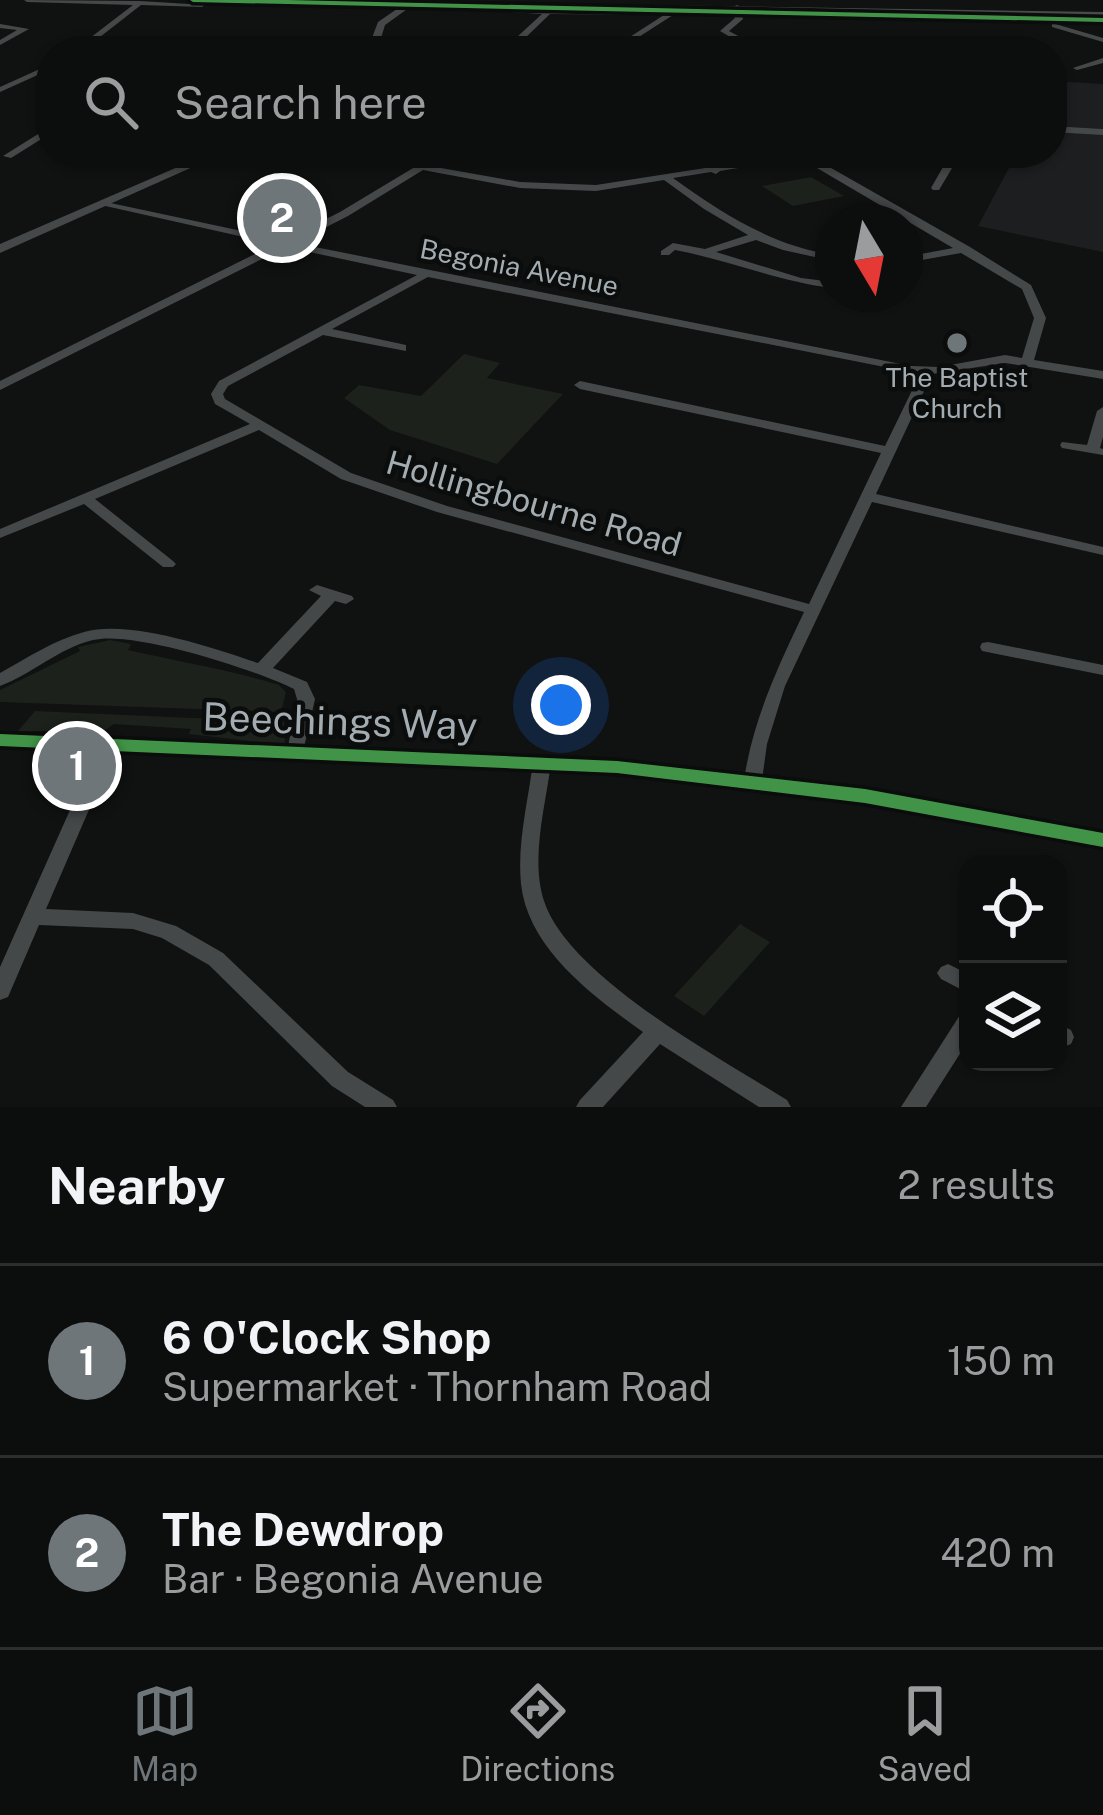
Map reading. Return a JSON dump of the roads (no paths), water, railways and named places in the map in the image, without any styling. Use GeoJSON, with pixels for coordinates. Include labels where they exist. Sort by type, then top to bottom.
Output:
{"type":"FeatureCollection","features":[{"type":"Feature","properties":{"kind":"main road"},"geometry":{"type":"LineString","coordinates":[[341,0],[737,10],[798,4],[1099,14]]}},
{"type":"Feature","properties":{"kind":"street"},"geometry":{"type":"LineString","coordinates":[[27,0],[202,5]]}},
{"type":"Feature","properties":{"kind":"street"},"geometry":{"type":"LineString","coordinates":[[2,26],[44,1]]}},
{"type":"Feature","properties":{"kind":"street"},"geometry":{"type":"LineString","coordinates":[[377,36],[385,19],[413,2]]}},
{"type":"Feature","properties":{"kind":"street"},"geometry":{"type":"LineString","coordinates":[[97,36],[140,4]]}},
{"type":"Feature","properties":{"kind":"street"},"geometry":{"type":"LineString","coordinates":[[513,11],[737,10],[740,19],[724,31],[732,36]]}},
{"type":"Feature","properties":{"kind":"street"},"geometry":{"type":"LineString","coordinates":[[526,36],[549,11]]}},
{"type":"Feature","properties":{"kind":"street"},"geometry":{"type":"LineString","coordinates":[[636,36],[672,13]]}},
{"type":"Feature","properties":{"kind":"street"},"geometry":{"type":"LineString","coordinates":[[1055,25],[1103,40]]}},
{"type":"Feature","properties":{"kind":"street"},"geometry":{"type":"LineString","coordinates":[[0,44],[25,29],[2,26]]}},
{"type":"Feature","properties":{"kind":"street"},"geometry":{"type":"LineString","coordinates":[[730,27],[750,28]]}},
{"type":"Feature","properties":{"kind":"street"},"geometry":{"type":"LineString","coordinates":[[192,36],[200,30]]}},
{"type":"Feature","properties":{"kind":"street"},"geometry":{"type":"LineString","coordinates":[[1077,68],[1103,60]]}},
{"type":"Feature","properties":{"kind":"street"},"geometry":{"type":"LineString","coordinates":[[0,90],[36,73]]}},
{"type":"Feature","properties":{"kind":"street"},"geometry":{"type":"LineString","coordinates":[[1067,130],[1103,132]]}},
{"type":"Feature","properties":{"kind":"street"},"geometry":{"type":"LineString","coordinates":[[8,156],[36,138]]}},
{"type":"Feature","properties":{"kind":"street"},"geometry":{"type":"LineString","coordinates":[[0,249],[184,168]]}},
{"type":"Feature","properties":{"kind":"street"},"geometry":{"type":"LineString","coordinates":[[0,386],[286,243],[419,168]]}},
{"type":"Feature","properties":{"kind":"street"},"geometry":{"type":"LineString","coordinates":[[427,168],[552,188],[669,180],[732,168]]}},
{"type":"Feature","properties":{"kind":"street"},"geometry":{"type":"LineString","coordinates":[[711,168],[716,171]]}},
{"type":"Feature","properties":{"kind":"street"},"geometry":{"type":"LineString","coordinates":[[830,168],[1010,275],[1034,298],[1040,318],[1028,360]]}},
{"type":"Feature","properties":{"kind":"street"},"geometry":{"type":"LineString","coordinates":[[936,188],[947,168]]}},
{"type":"Feature","properties":{"kind":"street"},"geometry":{"type":"LineString","coordinates":[[669,180],[754,237],[815,255]]}},
{"type":"Feature","properties":{"kind":"street","name":"Begonia Avenue"},"geometry":{"type":"LineString","coordinates":[[104,203],[426,274],[926,371],[1028,360],[1103,375]]}},
{"type":"Feature","properties":{"kind":"street"},"geometry":{"type":"LineString","coordinates":[[705,252],[754,237]]}},
{"type":"Feature","properties":{"kind":"street"},"geometry":{"type":"LineString","coordinates":[[665,253],[673,246],[705,252],[815,283]]}},
{"type":"Feature","properties":{"kind":"street"},"geometry":{"type":"LineString","coordinates":[[923,257],[966,249]]}},
{"type":"Feature","properties":{"kind":"street","name":"Hollingbourne Road"},"geometry":{"type":"LineString","coordinates":[[426,274],[219,388],[220,401],[346,476],[442,509],[814,610]]}},
{"type":"Feature","properties":{"kind":"street"},"geometry":{"type":"LineString","coordinates":[[322,331],[402,348]]}},
{"type":"Feature","properties":{"kind":"street"},"geometry":{"type":"LineString","coordinates":[[753,780],[767,712],[926,371]]}},
{"type":"Feature","properties":{"kind":"street"},"geometry":{"type":"LineString","coordinates":[[580,385],[890,451]]}},
{"type":"Feature","properties":{"kind":"street"},"geometry":{"type":"LineString","coordinates":[[1067,445],[1098,451],[1103,412]]}},
{"type":"Feature","properties":{"kind":"street"},"geometry":{"type":"LineString","coordinates":[[0,534],[260,424]]}},
{"type":"Feature","properties":{"kind":"street"},"geometry":{"type":"LineString","coordinates":[[868,497],[1103,551]]}},
{"type":"Feature","properties":{"kind":"street"},"geometry":{"type":"LineString","coordinates":[[85,498],[168,564]]}},
{"type":"Feature","properties":{"kind":"street"},"geometry":{"type":"LineString","coordinates":[[261,670],[331,594]]}},
{"type":"Feature","properties":{"kind":"street"},"geometry":{"type":"LineString","coordinates":[[0,680],[80,640],[103,633],[126,634],[261,670],[301,686],[306,700],[296,752]]}},
{"type":"Feature","properties":{"kind":"street"},"geometry":{"type":"LineString","coordinates":[[988,647],[1103,670]]}},
{"type":"Feature","properties":{"kind":"street","name":"Beechings Way"},"geometry":{"type":"LineString","coordinates":[[0,740],[542,762],[753,780],[1103,840]]}},
{"type":"Feature","properties":{"kind":"street"},"geometry":{"type":"LineString","coordinates":[[0,991],[108,745]]}},
{"type":"Feature","properties":{"kind":"street"},"geometry":{"type":"LineString","coordinates":[[542,762],[532,882],[547,936],[571,963],[659,1030],[779,1107]]}},
{"type":"Feature","properties":{"kind":"street"},"geometry":{"type":"LineString","coordinates":[[35,917],[133,921],[169,932],[217,958],[340,1079],[385,1107]]}},
{"type":"Feature","properties":{"kind":"street"},"geometry":{"type":"LineString","coordinates":[[588,1107],[659,1030]]}},
{"type":"Feature","properties":{"kind":"street"},"geometry":{"type":"LineString","coordinates":[[913,1107],[959,1036]]}},
{"type":"Feature","properties":{"kind":"place","name":"The Dewdrop"},"geometry":{"type":"Point","coordinates":[282,218]}},
{"type":"Feature","properties":{"kind":"place","name":"The Baptist Church"},"geometry":{"type":"Point","coordinates":[957,343]}},
{"type":"Feature","properties":{"kind":"place","name":"6 O'Clock Shop"},"geometry":{"type":"Point","coordinates":[77,766]}}]}
